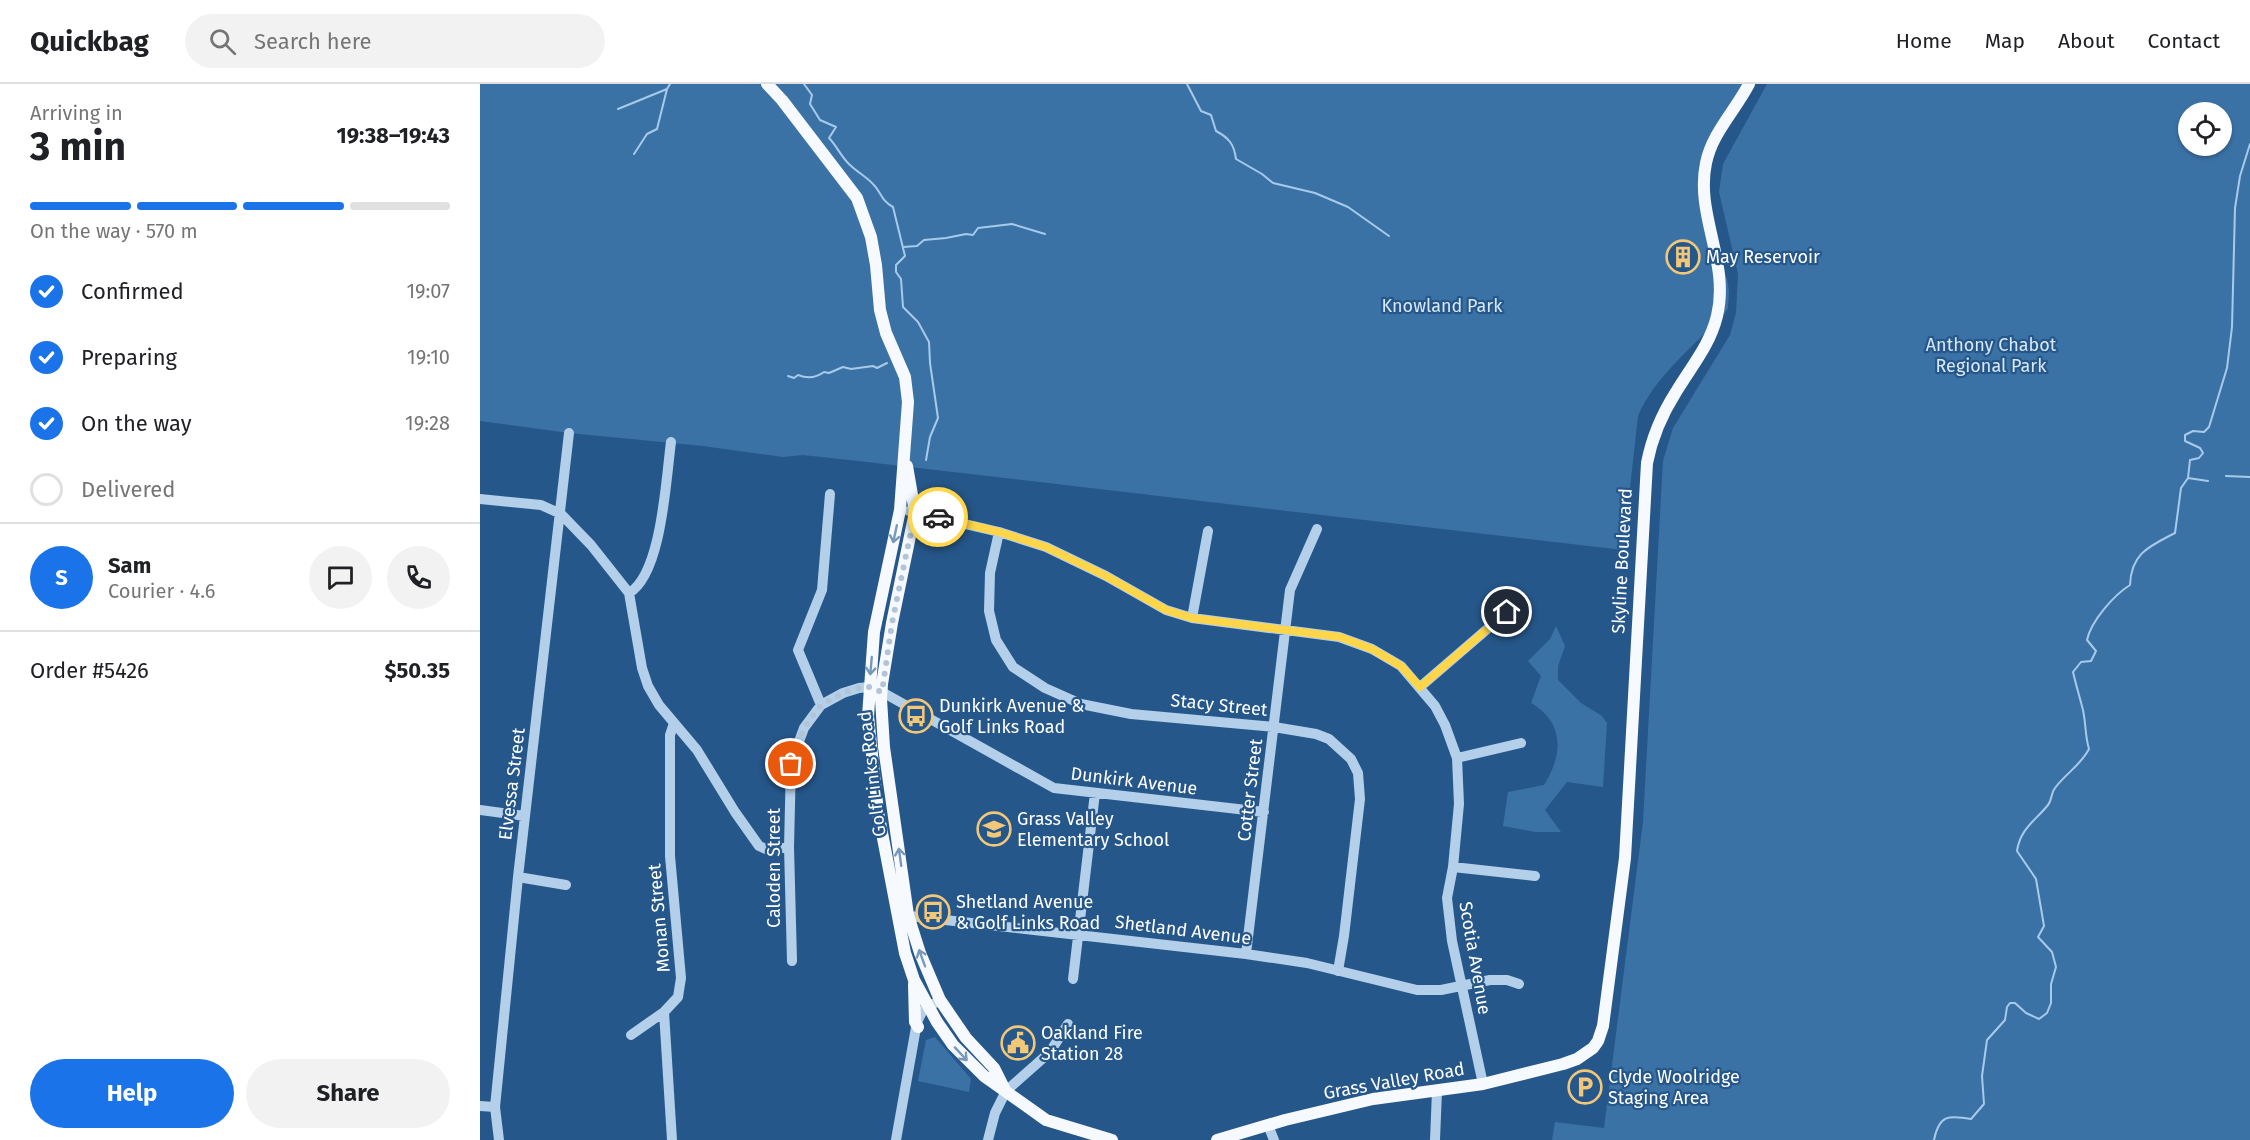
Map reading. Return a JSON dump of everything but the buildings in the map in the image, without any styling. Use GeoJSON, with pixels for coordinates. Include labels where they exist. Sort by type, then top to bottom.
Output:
{"type":"FeatureCollection","features":[{"type":"Feature","properties":{"kind":"main road","name":"Golf Links Road"},"geometry":{"type":"LineString","coordinates":[[767,84],[782,100],[856,198],[871,237],[885,333],[905,377],[908,402],[900,510],[874,632],[868,716],[878,812],[902,915],[942,1003]]}},
{"type":"Feature","properties":{"kind":"main road","name":"Skyline Boulevard"},"geometry":{"type":"LineString","coordinates":[[1577,1059],[1593,1048],[1601,1034],[1622,890],[1647,463],[1660,420],[1705,348],[1717,318],[1720,303],[1720,272],[1704,203],[1703,177],[1715,138],[1749,84]]}},
{"type":"Feature","properties":{"kind":"main road","name":"Golf Links Road"},"geometry":{"type":"LineString","coordinates":[[904,456],[915,512],[892,623],[882,692],[884,747],[905,953],[914,980],[930,1010]]}},
{"type":"Feature","properties":{"kind":"main road"},"geometry":{"type":"LineString","coordinates":[[914,980],[915,1022],[918,1027]]}},
{"type":"Feature","properties":{"kind":"main road"},"geometry":{"type":"LineString","coordinates":[[942,1003],[966,1038],[994,1068],[1006,1091]]}},
{"type":"Feature","properties":{"kind":"main road"},"geometry":{"type":"LineString","coordinates":[[930,1010],[953,1045],[984,1077],[1046,1120],[1112,1140]]}},
{"type":"Feature","properties":{"kind":"main road","name":"Grass Valley Road"},"geometry":{"type":"LineString","coordinates":[[1217,1140],[1373,1099],[1483,1084],[1577,1059]]}},
{"type":"Feature","properties":{"kind":"street","name":"Elvessa Street"},"geometry":{"type":"LineString","coordinates":[[499,1140],[495,1107],[518,877],[569,432]]}},
{"type":"Feature","properties":{"kind":"street"},"geometry":{"type":"LineString","coordinates":[[629,593],[635,590],[648,572],[658,536],[671,442]]}},
{"type":"Feature","properties":{"kind":"street"},"geometry":{"type":"LineString","coordinates":[[821,705],[798,650],[822,590],[830,494]]}},
{"type":"Feature","properties":{"kind":"street"},"geometry":{"type":"LineString","coordinates":[[480,499],[541,505],[561,514],[591,545],[629,593],[642,668],[648,686],[674,723],[697,750],[759,846],[768,850],[789,847]]}},
{"type":"Feature","properties":{"kind":"street","name":"Scotia Avenue"},"geometry":{"type":"LineString","coordinates":[[900,510],[999,532],[1046,547],[1106,576],[1166,610],[1192,618],[1340,637],[1372,649],[1401,666],[1435,706],[1445,725],[1456,758],[1459,804],[1453,867],[1447,898],[1452,941],[1483,1084]]}},
{"type":"Feature","properties":{"kind":"street","name":"Cotter Street"},"geometry":{"type":"LineString","coordinates":[[1246,954],[1290,590],[1317,529]]}},
{"type":"Feature","properties":{"kind":"street"},"geometry":{"type":"LineString","coordinates":[[1192,618],[1208,531]]}},
{"type":"Feature","properties":{"kind":"street","name":"Stacy Street"},"geometry":{"type":"LineString","coordinates":[[999,532],[990,573],[989,611],[996,640],[1013,667],[1046,688],[1081,704],[1131,714],[1274,727],[1316,734],[1329,739],[1351,759],[1358,773],[1360,799],[1338,971]]}},
{"type":"Feature","properties":{"kind":"street"},"geometry":{"type":"LineString","coordinates":[[1420,687],[1507,612]]}},
{"type":"Feature","properties":{"kind":"street"},"geometry":{"type":"LineString","coordinates":[[869,687],[882,692]]}},
{"type":"Feature","properties":{"kind":"street","name":"Caloden Street"},"geometry":{"type":"LineString","coordinates":[[792,961],[789,847],[791,764],[804,728],[821,705],[843,693],[869,687]]}},
{"type":"Feature","properties":{"kind":"street","name":"Dunkirk Avenue"},"geometry":{"type":"LineString","coordinates":[[882,692],[1054,788],[1264,812]]}},
{"type":"Feature","properties":{"kind":"street","name":"Monan Street"},"geometry":{"type":"LineString","coordinates":[[664,1012],[678,997],[681,978],[670,856],[670,735],[674,723]]}},
{"type":"Feature","properties":{"kind":"street"},"geometry":{"type":"LineString","coordinates":[[1456,758],[1521,744]]}},
{"type":"Feature","properties":{"kind":"street"},"geometry":{"type":"LineString","coordinates":[[1073,979],[1095,793]]}},
{"type":"Feature","properties":{"kind":"street"},"geometry":{"type":"LineString","coordinates":[[480,810],[525,816]]}},
{"type":"Feature","properties":{"kind":"street"},"geometry":{"type":"LineString","coordinates":[[1453,867],[1535,876]]}},
{"type":"Feature","properties":{"kind":"street"},"geometry":{"type":"LineString","coordinates":[[518,877],[566,885]]}},
{"type":"Feature","properties":{"kind":"street","name":"Shetland Avenue"},"geometry":{"type":"LineString","coordinates":[[902,915],[1246,954],[1307,963],[1417,990],[1441,990],[1490,980],[1507,980],[1520,984]]}},
{"type":"Feature","properties":{"kind":"street"},"geometry":{"type":"LineString","coordinates":[[896,1140],[919,1015],[942,1003]]}},
{"type":"Feature","properties":{"kind":"street"},"geometry":{"type":"LineString","coordinates":[[631,1035],[664,1012]]}},
{"type":"Feature","properties":{"kind":"street"},"geometry":{"type":"LineString","coordinates":[[664,1012],[672,1140]]}},
{"type":"Feature","properties":{"kind":"street"},"geometry":{"type":"LineString","coordinates":[[988,1140],[995,1113],[1006,1091],[1050,1052],[1068,1024]]}},
{"type":"Feature","properties":{"kind":"street"},"geometry":{"type":"LineString","coordinates":[[1435,1140],[1437,1091]]}},
{"type":"Feature","properties":{"kind":"street"},"geometry":{"type":"LineString","coordinates":[[480,1106],[495,1107]]}},
{"type":"Feature","properties":{"kind":"street"},"geometry":{"type":"LineString","coordinates":[[1268,1125],[1274,1140]]}},
{"type":"Feature","properties":{"kind":"green space","name":"Knowland Park"},"geometry":{"type":"Polygon","coordinates":[[[480,84],[1754,84],[1723,124],[1706,185],[1720,264],[1727,279],[1728,308],[1665,374],[1638,416],[1623,550],[867,462],[803,455],[783,457],[480,421],[480,84]]]}},
{"type":"Feature","properties":{"kind":"green space","name":"Anthony Chabot Regional Park"},"geometry":{"type":"Polygon","coordinates":[[[1767,84],[2250,84],[2250,1140],[1552,1140],[1555,1122],[1604,1128],[1643,822],[1663,461],[1673,428],[1730,335],[1736,313],[1738,274],[1719,192],[1723,164],[1767,84]]]}},
{"type":"Feature","properties":{"kind":"green space"},"geometry":{"type":"Polygon","coordinates":[[[1556,626],[1565,646],[1558,666],[1558,680],[1581,703],[1602,716],[1607,723],[1603,787],[1567,782],[1545,810],[1561,832],[1535,832],[1503,826],[1508,792],[1544,785],[1555,762],[1557,740],[1555,730],[1542,711],[1531,703],[1541,676],[1528,661],[1550,639],[1556,626]]]}},
{"type":"Feature","properties":{"kind":"green space"},"geometry":{"type":"Polygon","coordinates":[[[935,1037],[971,1079],[969,1092],[918,1081],[926,1040],[935,1037]]]}},
{"type":"Feature","properties":{"kind":"waterway"},"geometry":{"type":"LineString","coordinates":[[618,109],[667,89],[670,84]]}},
{"type":"Feature","properties":{"kind":"waterway"},"geometry":{"type":"LineString","coordinates":[[804,84],[812,95],[810,104],[820,120],[836,127],[829,138],[847,162],[872,183],[886,202],[893,207],[905,256],[896,265],[896,272],[901,279],[903,307],[918,322],[929,342],[938,418],[930,437],[926,460]]}},
{"type":"Feature","properties":{"kind":"waterway"},"geometry":{"type":"LineString","coordinates":[[1187,84],[1201,111],[1211,115],[1216,131],[1230,142],[1236,159],[1273,183],[1315,193],[1348,207],[1389,236]]}},
{"type":"Feature","properties":{"kind":"waterway"},"geometry":{"type":"LineString","coordinates":[[634,154],[647,134],[657,129],[667,89]]}},
{"type":"Feature","properties":{"kind":"waterway"},"geometry":{"type":"LineString","coordinates":[[1934,1140],[1942,1121],[1951,1117],[1971,1119],[1984,1104],[1982,1076],[1987,1040],[2005,1020],[2010,1003],[2015,1003],[2026,1013],[2039,1019],[2047,1013],[2051,1003],[2051,984],[2056,967],[2052,952],[2038,937],[2044,926],[2036,879],[2017,851],[2021,837],[2048,805],[2055,788],[2089,749],[2083,710],[2073,672],[2081,662],[2091,661],[2096,651],[2087,640],[2089,633],[2104,609],[2130,585],[2131,574],[2138,558],[2150,547],[2175,533],[2181,488],[2188,478],[2190,460],[2199,458],[2203,453],[2200,448],[2185,441],[2185,435],[2193,431],[2204,432],[2209,427],[2227,368],[2232,327],[2235,208],[2240,176],[2250,144]]}},
{"type":"Feature","properties":{"kind":"waterway"},"geometry":{"type":"LineString","coordinates":[[903,247],[917,246],[924,240],[973,235],[978,228],[1012,224],[1045,234]]}},
{"type":"Feature","properties":{"kind":"waterway"},"geometry":{"type":"LineString","coordinates":[[788,376],[812,377],[843,367],[851,369],[873,366],[877,368],[887,363]]}},
{"type":"Feature","properties":{"kind":"waterway"},"geometry":{"type":"LineString","coordinates":[[2226,476],[2250,477]]}},
{"type":"Feature","properties":{"kind":"waterway"},"geometry":{"type":"LineString","coordinates":[[2188,478],[2208,481]]}},
{"type":"Feature","properties":{"kind":"way so far"},"geometry":{"type":"LineString","coordinates":[[791,764],[804,728],[821,705],[843,693],[859,688],[869,687],[882,692],[892,623],[915,512],[938,517]]}},
{"type":"Feature","properties":{"kind":"place","name":"May Reservoir"},"geometry":{"type":"Point","coordinates":[1683,257]}},
{"type":"Feature","properties":{"kind":"place","name":"Dunkirk Avenue & Golf Links Road"},"geometry":{"type":"Point","coordinates":[916,716]}},
{"type":"Feature","properties":{"kind":"place","name":"Grass Valley Elementary School"},"geometry":{"type":"Point","coordinates":[994,829]}},
{"type":"Feature","properties":{"kind":"place","name":"Shetland Avenue & Golf Links Road"},"geometry":{"type":"Point","coordinates":[933,912]}},
{"type":"Feature","properties":{"kind":"place","name":"Oakland Fire Station 28"},"geometry":{"type":"Point","coordinates":[1018,1043]}},
{"type":"Feature","properties":{"kind":"place","name":"Clyde Woolridge Staging Area"},"geometry":{"type":"Point","coordinates":[1585,1087]}},
{"type":"Feature","properties":{"kind":"route"},"geometry":{"type":"LineString","coordinates":[[938,517],[999,532],[1046,547],[1106,576],[1166,610],[1192,618],[1340,637],[1372,649],[1401,666],[1420,687],[1507,612]]}}]}
